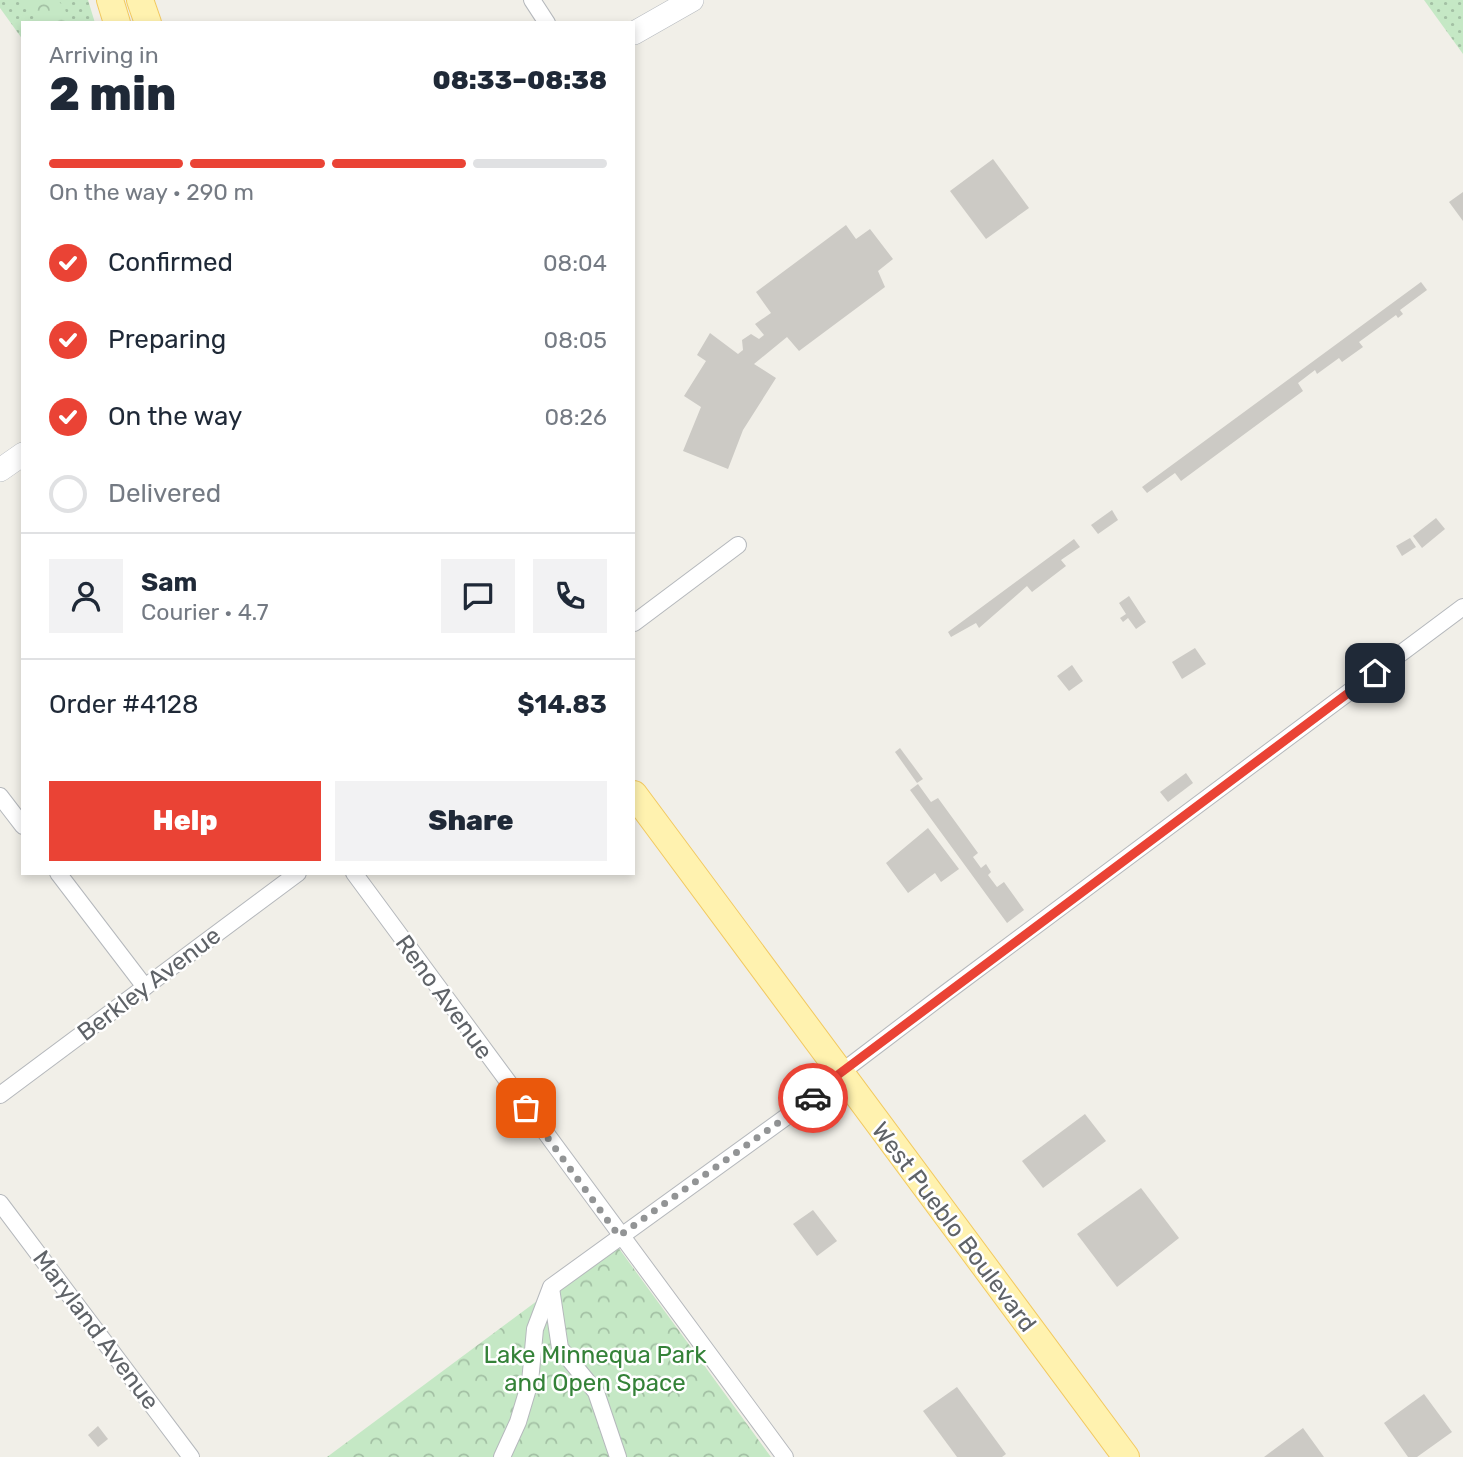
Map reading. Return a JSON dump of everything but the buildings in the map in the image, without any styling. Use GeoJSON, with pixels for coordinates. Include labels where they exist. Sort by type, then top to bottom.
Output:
{"type":"FeatureCollection","features":[{"type":"Feature","properties":{"kind":"main road"},"geometry":{"type":"LineString","coordinates":[[110,0],[116,21]]}},
{"type":"Feature","properties":{"kind":"main road"},"geometry":{"type":"LineString","coordinates":[[141,0],[147,21]]}},
{"type":"Feature","properties":{"kind":"main road","name":"West Pueblo Boulevard"},"geometry":{"type":"LineString","coordinates":[[635,795],[839,1074],[1126,1457]]}},
{"type":"Feature","properties":{"kind":"street"},"geometry":{"type":"LineString","coordinates":[[532,0],[546,21]]}},
{"type":"Feature","properties":{"kind":"street"},"geometry":{"type":"LineString","coordinates":[[635,32],[692,0]]}},
{"type":"Feature","properties":{"kind":"street"},"geometry":{"type":"LineString","coordinates":[[0,470],[21,455]]}},
{"type":"Feature","properties":{"kind":"street"},"geometry":{"type":"LineString","coordinates":[[635,622],[738,545]]}},
{"type":"Feature","properties":{"kind":"street"},"geometry":{"type":"LineString","coordinates":[[502,1457],[518,1422],[530,1382],[535,1329],[551,1287],[815,1096],[839,1074],[1463,607]]}},
{"type":"Feature","properties":{"kind":"street"},"geometry":{"type":"LineString","coordinates":[[0,796],[21,823]]}},
{"type":"Feature","properties":{"kind":"street"},"geometry":{"type":"LineString","coordinates":[[60,875],[145,987]]}},
{"type":"Feature","properties":{"kind":"street","name":"Berkley Avenue"},"geometry":{"type":"LineString","coordinates":[[0,1096],[295,875]]}},
{"type":"Feature","properties":{"kind":"street","name":"Reno Avenue"},"geometry":{"type":"LineString","coordinates":[[355,875],[619,1236],[785,1457]]}},
{"type":"Feature","properties":{"kind":"street","name":"Maryland Avenue"},"geometry":{"type":"LineString","coordinates":[[0,1203],[191,1457]]}},
{"type":"Feature","properties":{"kind":"street"},"geometry":{"type":"LineString","coordinates":[[551,1287],[560,1348],[596,1392],[618,1457]]}},
{"type":"Feature","properties":{"kind":"green space"},"geometry":{"type":"Polygon","coordinates":[[[0,0],[88,0],[94,21],[21,21],[21,37],[0,8],[0,0]]]}},
{"type":"Feature","properties":{"kind":"green space"},"geometry":{"type":"Polygon","coordinates":[[[27,0],[58,0],[65,9],[68,21],[39,21],[27,0]]]}},
{"type":"Feature","properties":{"kind":"green space"},"geometry":{"type":"Polygon","coordinates":[[[1424,0],[1463,0],[1463,54],[1424,0]]]}},
{"type":"Feature","properties":{"kind":"green space","name":"Lake Minnequa Park and Open Space"},"geometry":{"type":"Polygon","coordinates":[[[615,1243],[771,1457],[327,1457],[615,1243]]]}},
{"type":"Feature","properties":{"kind":"way so far"},"geometry":{"type":"LineString","coordinates":[[526,1108],[619,1236],[813,1098]]}},
{"type":"Feature","properties":{"kind":"route"},"geometry":{"type":"LineString","coordinates":[[813,1098],[839,1074],[1375,673]]}}]}
